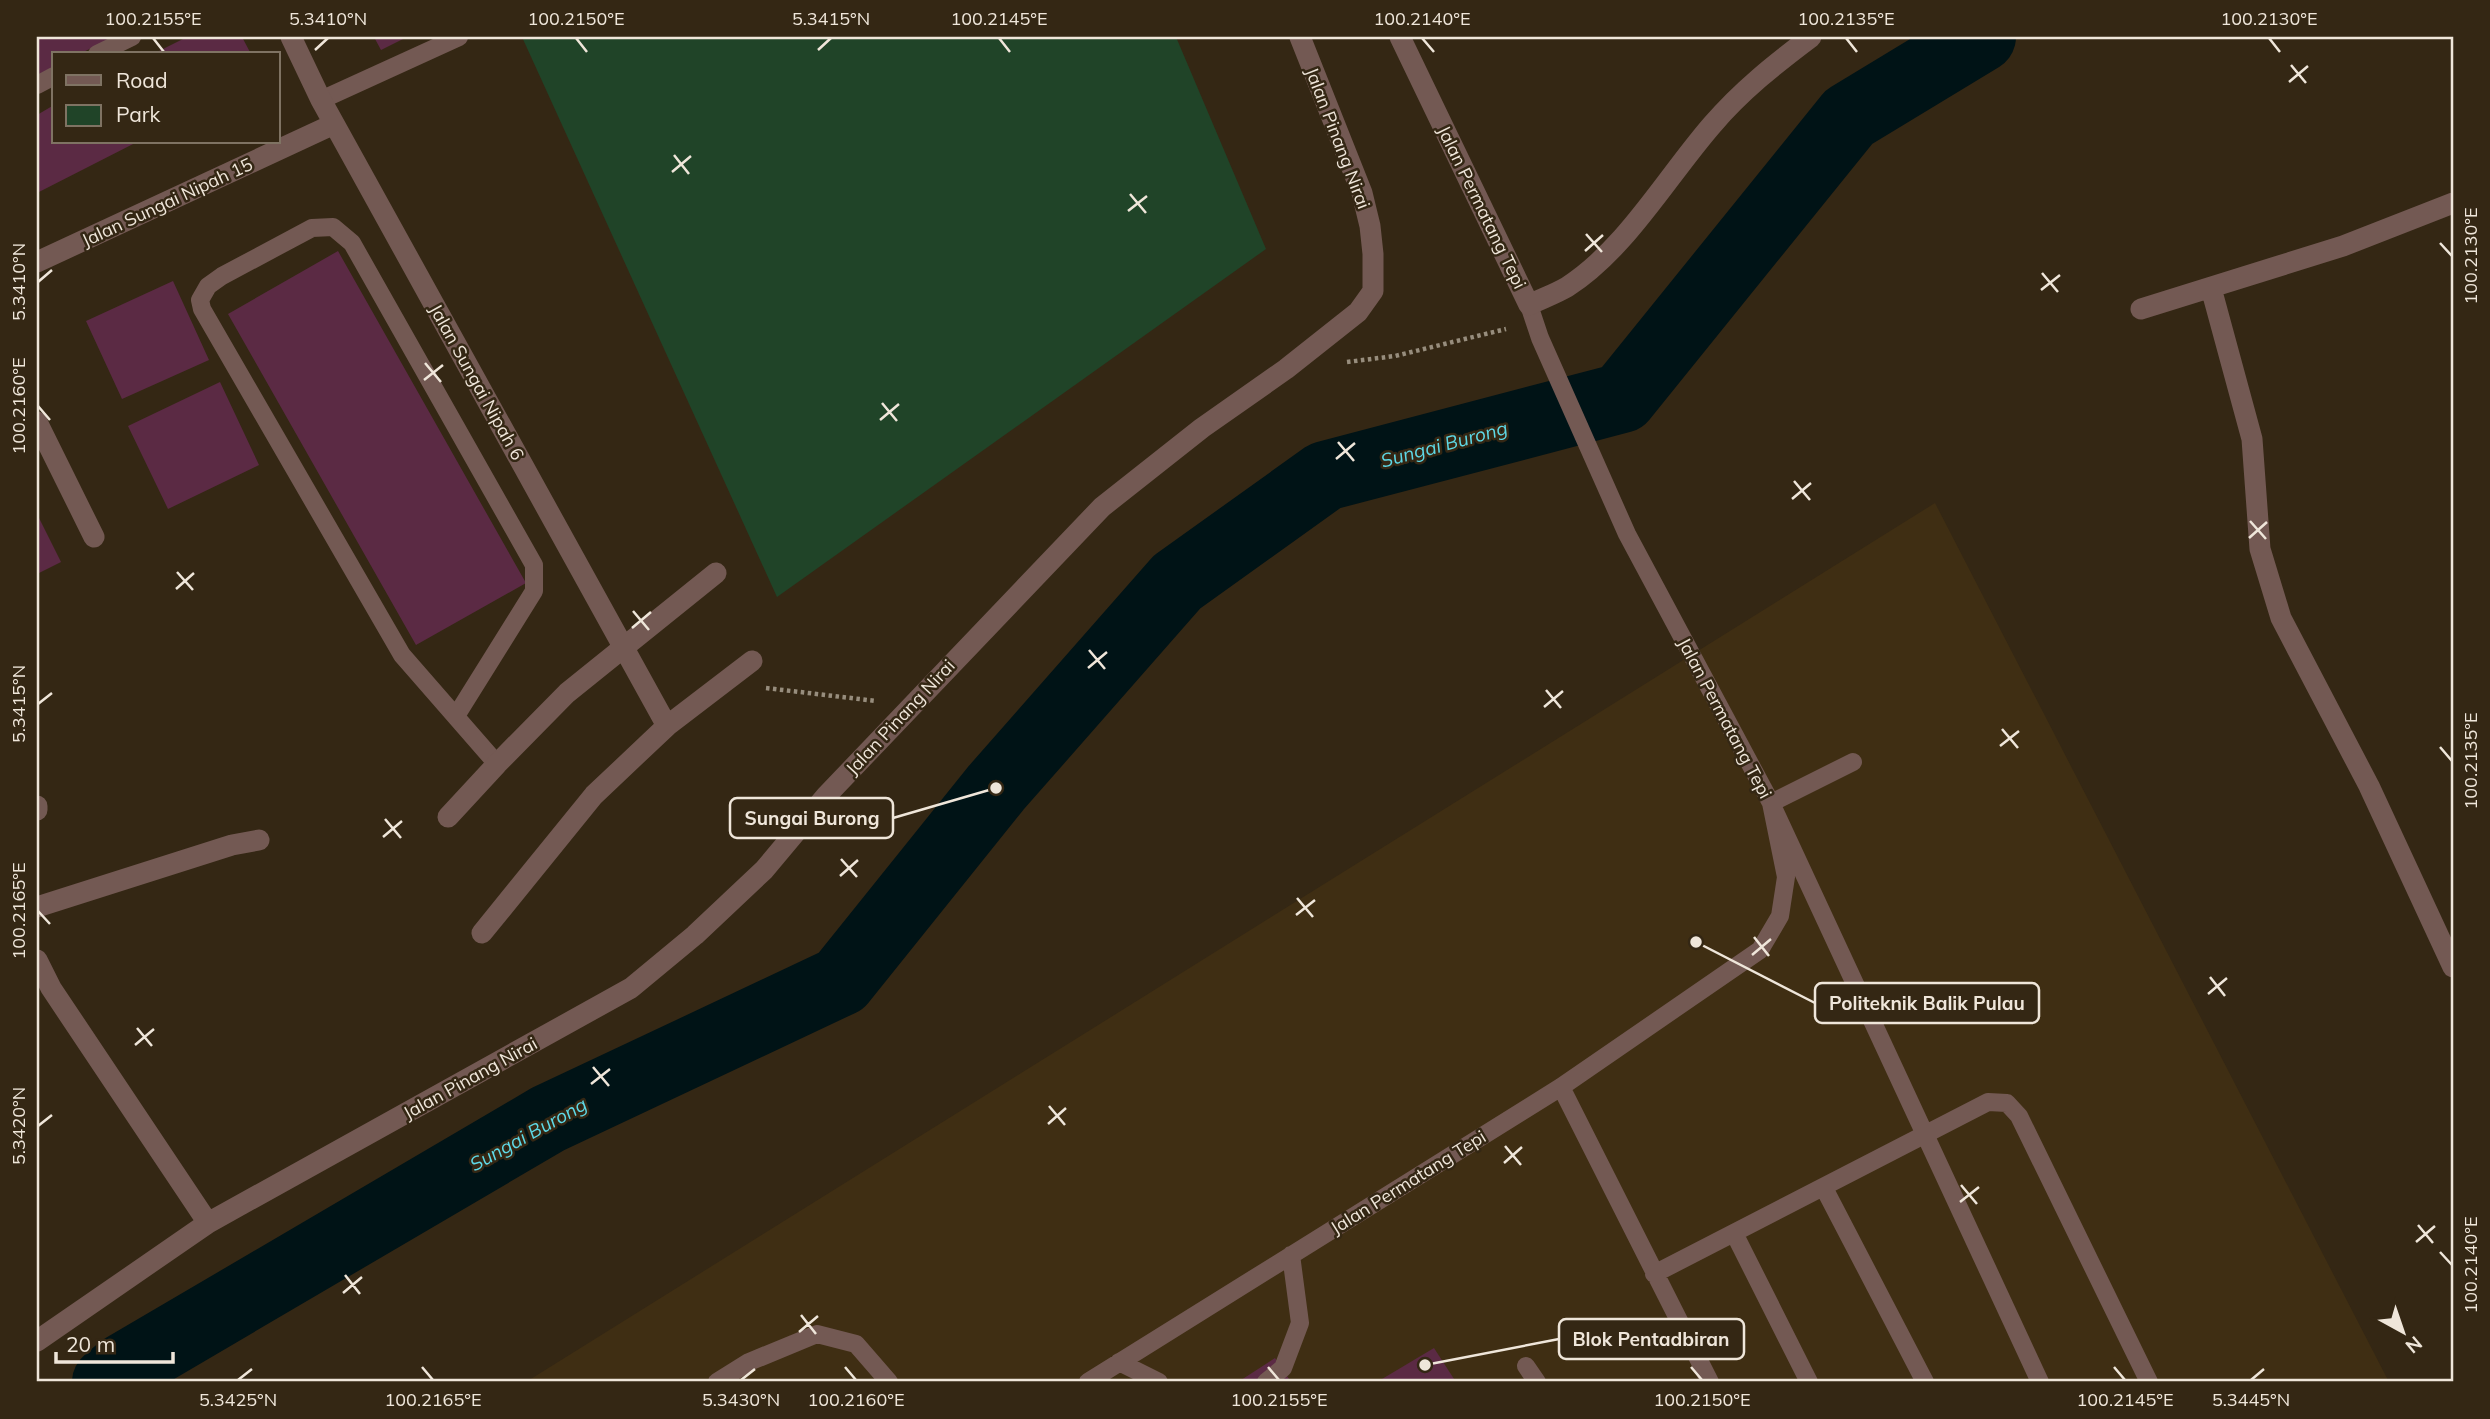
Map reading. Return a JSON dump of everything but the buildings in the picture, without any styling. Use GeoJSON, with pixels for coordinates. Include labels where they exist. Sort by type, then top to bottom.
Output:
{"type":"FeatureCollection","features":[{"type":"Feature","properties":{"kind":"street","name":"Jalan Sungai Nipah 6"},"geometry":{"type":"LineString","coordinates":[[290,37],[334,124],[667,726]]}},
{"type":"Feature","properties":{"kind":"street","name":"Jalan Pinang Nirai"},"geometry":{"type":"LineString","coordinates":[[37,1341],[208,1223],[631,988],[695,935],[764,870],[827,796],[911,705],[1102,507],[1357,312],[1373,291],[1370,226],[1362,193],[1300,37]]}},
{"type":"Feature","properties":{"kind":"street","name":"Jalan Permatang Tepi"},"geometry":{"type":"LineString","coordinates":[[1400,37],[1534,322]]}},
{"type":"Feature","properties":{"kind":"street"},"geometry":{"type":"LineString","coordinates":[[1534,322],[1566,288],[1615,245],[1712,124],[1741,94],[1764,72],[1811,37]]}},
{"type":"Feature","properties":{"kind":"street","name":"Jalan Sungai Nipah 15"},"geometry":{"type":"LineString","coordinates":[[37,262],[334,124]]}},
{"type":"Feature","properties":{"kind":"street"},"geometry":{"type":"LineString","coordinates":[[2141,309],[2343,246],[2453,203]]}},
{"type":"Feature","properties":{"kind":"street"},"geometry":{"type":"LineString","coordinates":[[2211,288],[2252,439],[2260,549],[2281,618],[2369,786],[2453,967]]}},
{"type":"Feature","properties":{"kind":"street"},"geometry":{"type":"LineString","coordinates":[[37,422],[94,537]]}},
{"type":"Feature","properties":{"kind":"street"},"geometry":{"type":"LineString","coordinates":[[448,817],[567,693],[716,573]]}},
{"type":"Feature","properties":{"kind":"street"},"geometry":{"type":"LineString","coordinates":[[482,933],[594,794],[667,726],[752,661]]}},
{"type":"Feature","properties":{"kind":"street"},"geometry":{"type":"LineString","coordinates":[[37,907],[232,845],[258,840]]}},
{"type":"Feature","properties":{"kind":"street"},"geometry":{"type":"LineString","coordinates":[[37,960],[51,988],[208,1223]]}},
{"type":"Feature","properties":{"kind":"lane"},"geometry":{"type":"LineString","coordinates":[[101,52],[132,37]]}},
{"type":"Feature","properties":{"kind":"lane"},"geometry":{"type":"LineString","coordinates":[[321,100],[459,37]]}},
{"type":"Feature","properties":{"kind":"lane"},"geometry":{"type":"LineString","coordinates":[[456,716],[534,591],[534,565],[352,243],[333,227],[312,228],[208,286],[200,300],[202,309],[402,655],[496,764]]}},
{"type":"Feature","properties":{"kind":"lane","name":"Jalan Permatang Tepi"},"geometry":{"type":"LineString","coordinates":[[1088,1382],[1560,1087],[1760,950],[1780,916],[1786,877],[1771,803],[1627,534],[1534,322]]}},
{"type":"Feature","properties":{"kind":"lane"},"geometry":{"type":"LineString","coordinates":[[1853,762],[1771,803],[2040,1382]]}},
{"type":"Feature","properties":{"kind":"lane"},"geometry":{"type":"LineString","coordinates":[[1560,1087],[1710,1382]]}},
{"type":"Feature","properties":{"kind":"lane"},"geometry":{"type":"LineString","coordinates":[[1654,1274],[1988,1102],[2007,1103],[2018,1116],[2148,1382]]}},
{"type":"Feature","properties":{"kind":"lane"},"geometry":{"type":"LineString","coordinates":[[1824,1188],[1926,1382]]}},
{"type":"Feature","properties":{"kind":"lane"},"geometry":{"type":"LineString","coordinates":[[1734,1233],[1809,1382]]}},
{"type":"Feature","properties":{"kind":"lane"},"geometry":{"type":"LineString","coordinates":[[1266,1382],[1283,1368],[1300,1323],[1291,1255]]}},
{"type":"Feature","properties":{"kind":"lane"},"geometry":{"type":"LineString","coordinates":[[717,1382],[749,1362],[817,1334],[856,1344],[889,1382]]}},
{"type":"Feature","properties":{"kind":"lane"},"geometry":{"type":"LineString","coordinates":[[1119,1362],[1159,1382]]}},
{"type":"Feature","properties":{"kind":"lane"},"geometry":{"type":"LineString","coordinates":[[1526,1366],[1536,1382]]}},
{"type":"Feature","properties":{"kind":"path"},"geometry":{"type":"LineString","coordinates":[[1340,363],[1395,356],[1534,322]]}},
{"type":"Feature","properties":{"kind":"path"},"geometry":{"type":"LineString","coordinates":[[724,683],[911,705]]}},
{"type":"Feature","properties":{"kind":"shaded area"},"geometry":{"type":"Polygon","coordinates":[[[1935,503],[2389,1382],[526,1382],[1935,503]]]}},
{"type":"Feature","properties":{"kind":"green space"},"geometry":{"type":"Polygon","coordinates":[[[522,37],[1176,37],[1266,249],[777,597],[522,37]]]}},
{"type":"Feature","properties":{"kind":"waterway","name":"Sungai Burong"},"geometry":{"type":"LineString","coordinates":[[107,1382],[122,1369],[548,1119],[841,981],[996,788],[1177,582],[1325,476],[1622,398],[1849,117],[1981,37]]}},
{"type":"Feature","properties":{"kind":"place","name":"Sungai Burong"},"geometry":{"type":"Point","coordinates":[996,788]}},
{"type":"Feature","properties":{"kind":"place","name":"Politeknik Balik Pulau"},"geometry":{"type":"Point","coordinates":[1696,942]}},
{"type":"Feature","properties":{"kind":"place","name":"Blok Pentadbiran"},"geometry":{"type":"Point","coordinates":[1425,1365]}}]}
